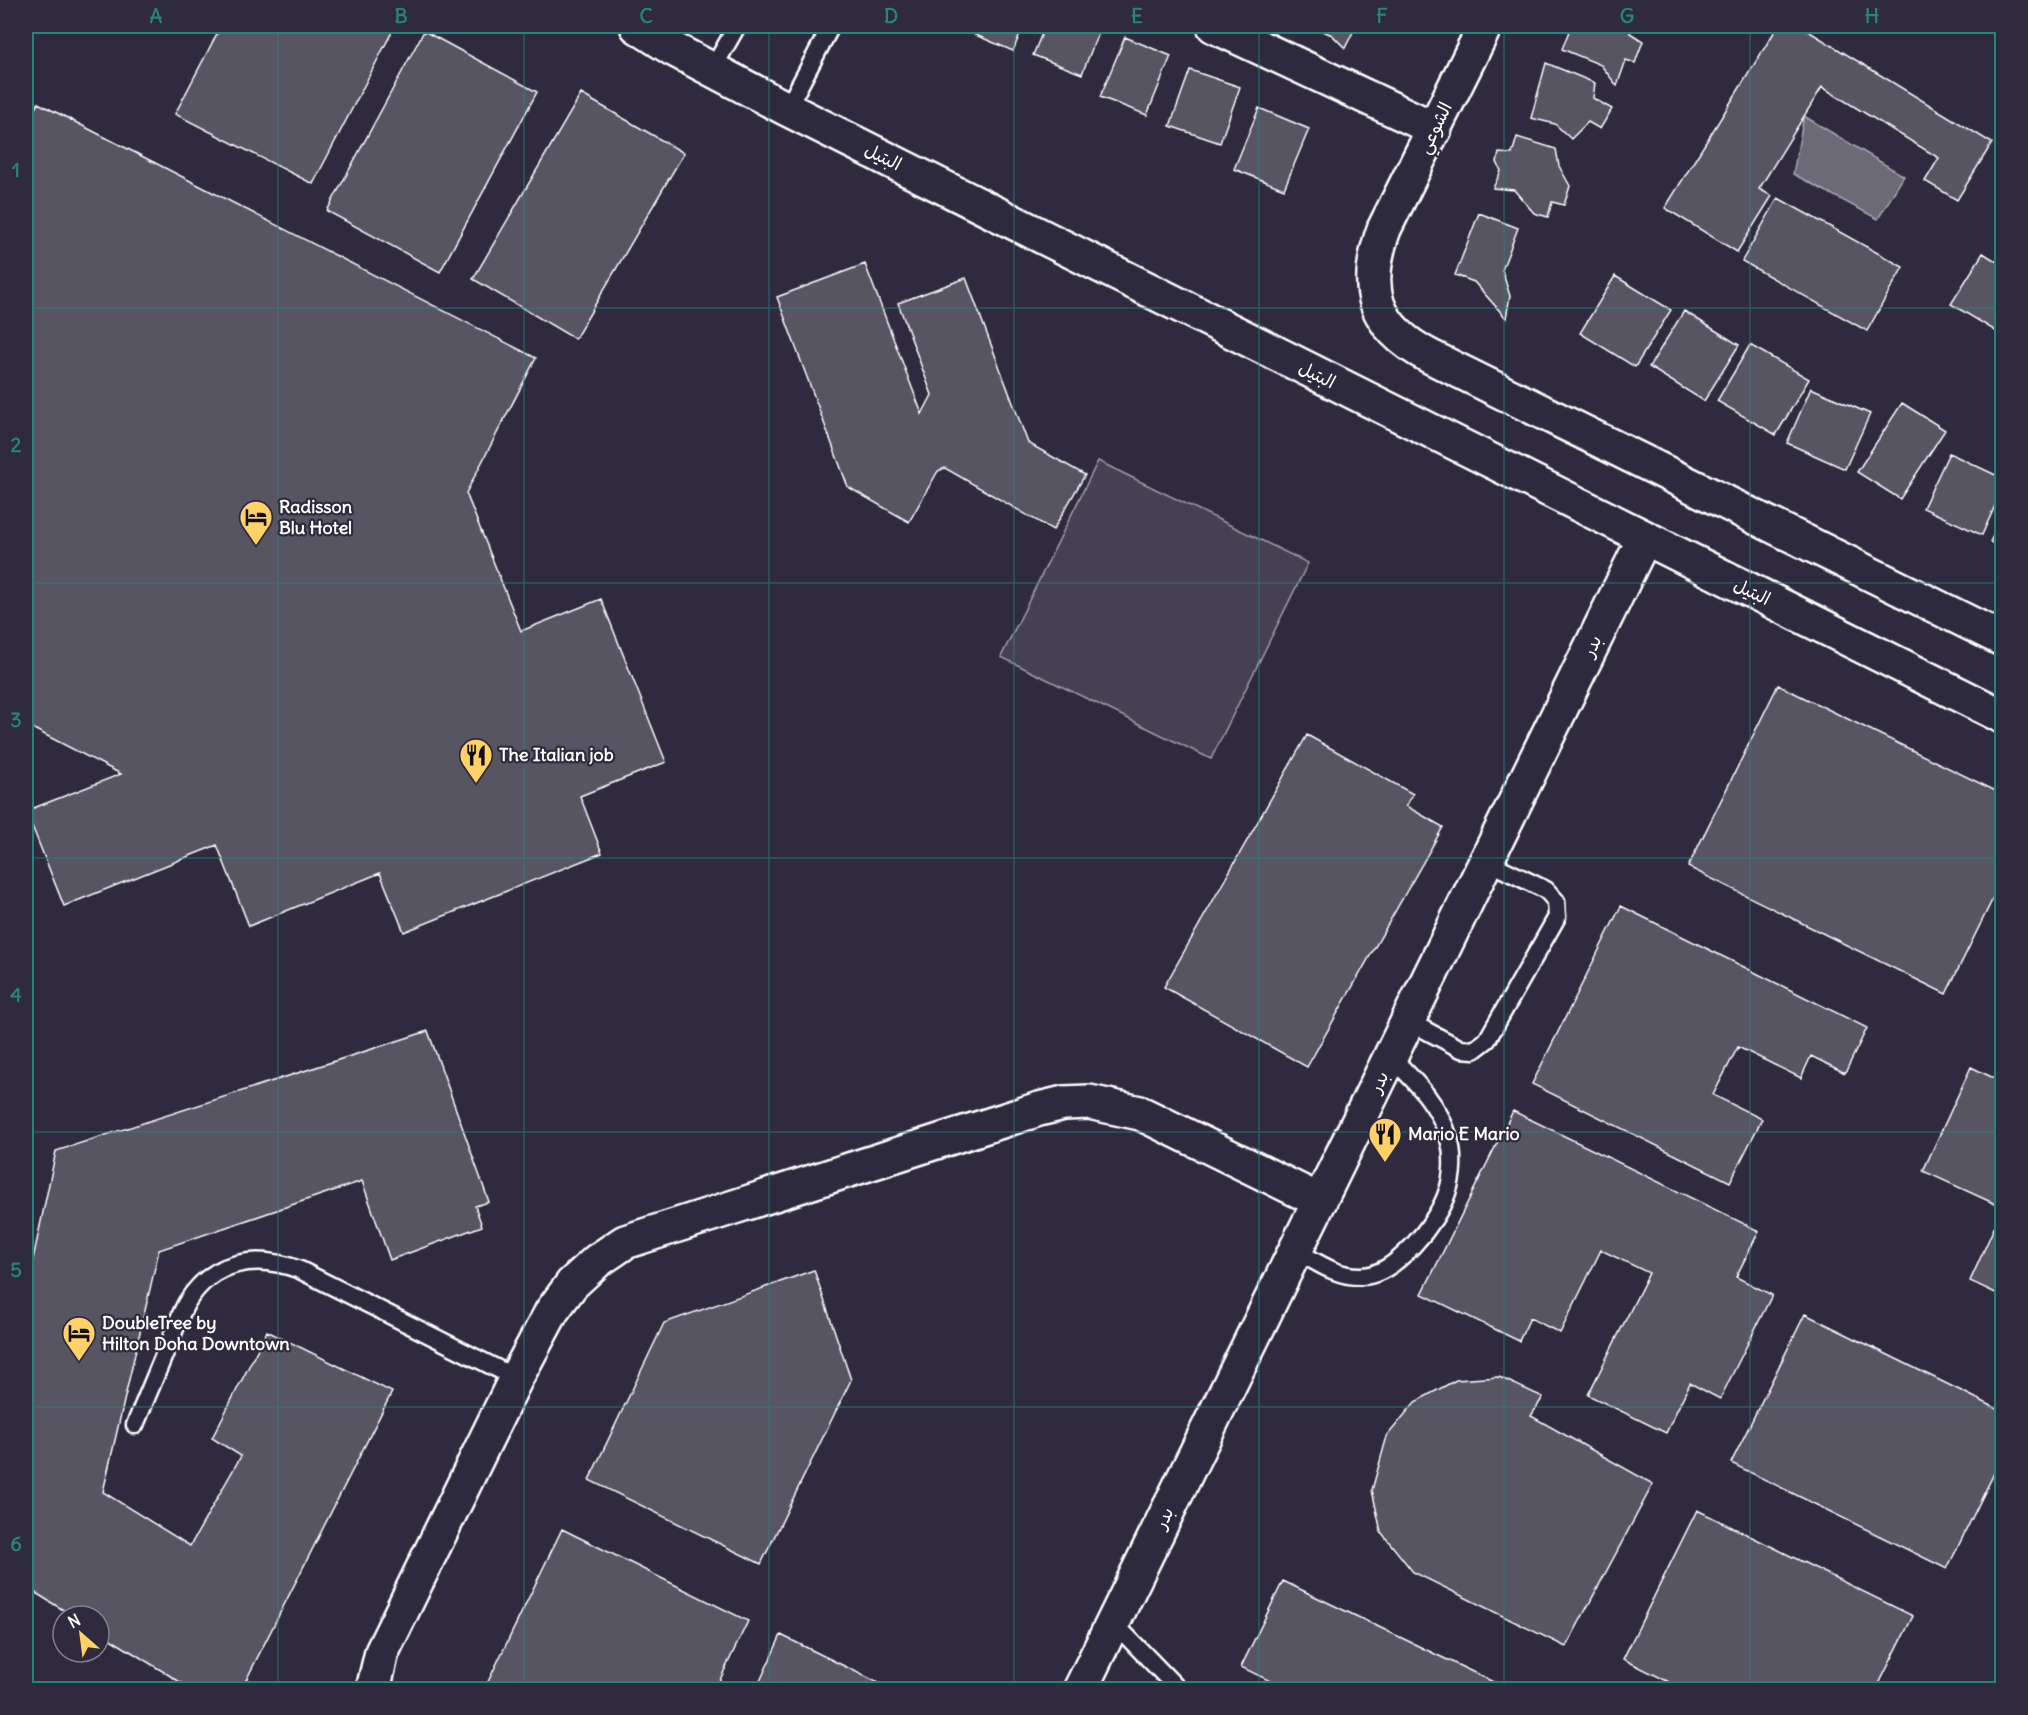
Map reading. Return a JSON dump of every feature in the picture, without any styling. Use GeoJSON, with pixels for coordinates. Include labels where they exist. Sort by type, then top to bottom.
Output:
{"type":"FeatureCollection","features":[{"type":"Feature","properties":{"kind":"street","name":"البتيل"},"geometry":{"type":"LineString","coordinates":[[637,26],[673,49],[787,109],[2002,716]]}},
{"type":"Feature","properties":{"kind":"street"},"geometry":{"type":"LineString","coordinates":[[1214,26],[1434,129]]}},
{"type":"Feature","properties":{"kind":"street","name":"الشوعي"},"geometry":{"type":"LineString","coordinates":[[1485,26],[1384,229],[1376,251],[1372,277],[1376,303],[1388,325],[1406,344],[2002,639]]}},
{"type":"Feature","properties":{"kind":"street","name":"بدر"},"geometry":{"type":"LineString","coordinates":[[1080,1689],[1644,539]]}},
{"type":"Feature","properties":{"kind":"street"},"geometry":{"type":"LineString","coordinates":[[373,1689],[382,1652],[516,1378],[552,1311],[572,1284],[597,1261],[625,1242],[1055,1105],[1089,1102],[1115,1105],[1140,1113],[1320,1201]]}},
{"type":"Feature","properties":{"kind":"lane"},"geometry":{"type":"LineString","coordinates":[[712,70],[737,26]]}},
{"type":"Feature","properties":{"kind":"lane"},"geometry":{"type":"LineString","coordinates":[[787,109],[831,26]]}},
{"type":"Feature","properties":{"kind":"lane"},"geometry":{"type":"LineString","coordinates":[[1408,1021],[1461,1049],[1474,1050],[1487,1040],[1557,917],[1556,901],[1546,890],[1486,861]]}},
{"type":"Feature","properties":{"kind":"lane"},"geometry":{"type":"LineString","coordinates":[[1295,1250],[1340,1275],[1365,1276],[1396,1263],[1418,1241],[1447,1194],[1452,1169],[1449,1140],[1441,1120],[1427,1094],[1391,1057]]}},
{"type":"Feature","properties":{"kind":"lane"},"geometry":{"type":"LineString","coordinates":[[135,1425],[187,1302],[200,1285],[218,1272],[237,1263],[258,1260],[280,1263],[300,1270],[516,1378]]}},
{"type":"Feature","properties":{"kind":"lane"},"geometry":{"type":"LineString","coordinates":[[1113,1622],[1179,1689]]}},
{"type":"Feature","properties":{"kind":"shaded area"},"geometry":{"type":"Polygon","coordinates":[[[1804,116],[1904,176],[1878,219],[1793,174],[1804,116]]]}},
{"type":"Feature","properties":{"kind":"shaded area"},"geometry":{"type":"Polygon","coordinates":[[[1098,461],[1308,563],[1211,759],[1001,657],[1098,461]]]}},
{"type":"Feature","properties":{"kind":"building"},"geometry":{"type":"Polygon","coordinates":[[[221,26],[395,26],[313,184],[175,114],[221,26]]]}},
{"type":"Feature","properties":{"kind":"building"},"geometry":{"type":"Polygon","coordinates":[[[966,26],[1023,26],[1013,51],[964,30],[966,26]]]}},
{"type":"Feature","properties":{"kind":"building"},"geometry":{"type":"Polygon","coordinates":[[[1045,26],[1101,26],[1082,74],[1033,55],[1045,26]]]}},
{"type":"Feature","properties":{"kind":"building"},"geometry":{"type":"Polygon","coordinates":[[[1312,26],[1356,26],[1345,48],[1332,35],[1312,26]]]}},
{"type":"Feature","properties":{"kind":"building"},"geometry":{"type":"Polygon","coordinates":[[[1571,26],[1629,26],[1630,33],[1643,41],[1635,63],[1626,60],[1617,86],[1601,65],[1562,49],[1571,26]]]}},
{"type":"Feature","properties":{"kind":"building"},"geometry":{"type":"Polygon","coordinates":[[[1778,26],[1800,26],[1992,143],[1957,200],[1925,181],[1939,158],[1822,87],[1759,189],[1772,196],[1737,252],[1665,208],[1778,26]]]}},
{"type":"Feature","properties":{"kind":"building"},"geometry":{"type":"Polygon","coordinates":[[[2002,26],[2002,38],[1997,35],[2002,26]]]}},
{"type":"Feature","properties":{"kind":"building"},"geometry":{"type":"Polygon","coordinates":[[[424,31],[537,92],[440,272],[327,211],[424,31]]]}},
{"type":"Feature","properties":{"kind":"building"},"geometry":{"type":"Polygon","coordinates":[[[1125,37],[1171,56],[1147,115],[1100,97],[1125,37]]]}},
{"type":"Feature","properties":{"kind":"building"},"geometry":{"type":"Polygon","coordinates":[[[1546,63],[1595,83],[1593,98],[1612,109],[1600,129],[1588,122],[1571,139],[1555,124],[1531,118],[1546,63]]]}},
{"type":"Feature","properties":{"kind":"building"},"geometry":{"type":"Polygon","coordinates":[[[1190,70],[1240,87],[1220,143],[1170,126],[1190,70]]]}},
{"type":"Feature","properties":{"kind":"building"},"geometry":{"type":"Polygon","coordinates":[[[581,94],[684,153],[575,339],[473,279],[581,94]]]}},
{"type":"Feature","properties":{"kind":"building","name":"Radisson Blu Hotel"},"geometry":{"type":"Polygon","coordinates":[[[38,103],[536,358],[466,493],[521,631],[601,599],[666,762],[580,796],[602,853],[404,932],[380,873],[249,926],[217,845],[64,906],[26,811],[121,774],[26,725],[26,127],[38,103]]]}},
{"type":"Feature","properties":{"kind":"building"},"geometry":{"type":"Polygon","coordinates":[[[1259,108],[1309,129],[1284,189],[1234,169],[1259,108]]]}},
{"type":"Feature","properties":{"kind":"building"},"geometry":{"type":"Polygon","coordinates":[[[1517,137],[1556,149],[1559,166],[1570,186],[1564,205],[1552,202],[1548,217],[1534,213],[1514,190],[1493,188],[1501,171],[1497,162],[1499,153],[1512,154],[1517,137]]]}},
{"type":"Feature","properties":{"kind":"building"},"geometry":{"type":"Polygon","coordinates":[[[1778,198],[1903,267],[1867,331],[1742,261],[1778,198]]]}},
{"type":"Feature","properties":{"kind":"building"},"geometry":{"type":"Polygon","coordinates":[[[1479,213],[1518,228],[1502,270],[1510,296],[1506,318],[1474,282],[1455,275],[1479,213]]]}},
{"type":"Feature","properties":{"kind":"building"},"geometry":{"type":"Polygon","coordinates":[[[1983,253],[2002,265],[2002,335],[1951,304],[1983,253]]]}},
{"type":"Feature","properties":{"kind":"building"},"geometry":{"type":"Polygon","coordinates":[[[865,264],[922,414],[932,395],[898,303],[966,278],[1028,443],[1085,475],[1053,530],[945,468],[938,471],[909,522],[848,487],[777,297],[865,264]]]}},
{"type":"Feature","properties":{"kind":"building"},"geometry":{"type":"Polygon","coordinates":[[[1615,276],[1671,310],[1635,367],[1580,333],[1615,276]]]}},
{"type":"Feature","properties":{"kind":"building"},"geometry":{"type":"Polygon","coordinates":[[[1684,311],[1739,345],[1704,401],[1649,367],[1684,311]]]}},
{"type":"Feature","properties":{"kind":"building"},"geometry":{"type":"Polygon","coordinates":[[[1750,345],[1809,379],[1776,435],[1717,401],[1750,345]]]}},
{"type":"Feature","properties":{"kind":"building"},"geometry":{"type":"Polygon","coordinates":[[[1811,388],[1870,414],[1845,469],[1787,443],[1811,388]]]}},
{"type":"Feature","properties":{"kind":"building"},"geometry":{"type":"Polygon","coordinates":[[[1902,403],[1945,430],[1900,499],[1857,472],[1902,403]]]}},
{"type":"Feature","properties":{"kind":"building"},"geometry":{"type":"Polygon","coordinates":[[[1949,453],[2002,478],[2002,490],[1982,535],[1923,508],[1949,453]]]}},
{"type":"Feature","properties":{"kind":"building"},"geometry":{"type":"Polygon","coordinates":[[[2002,518],[2002,548],[1990,542],[2002,518]]]}},
{"type":"Feature","properties":{"kind":"building"},"geometry":{"type":"Polygon","coordinates":[[[1778,685],[2002,794],[2002,880],[1946,994],[1688,867],[1778,685]]]}},
{"type":"Feature","properties":{"kind":"building"},"geometry":{"type":"Polygon","coordinates":[[[1307,735],[1413,794],[1406,806],[1443,827],[1307,1067],[1164,987],[1307,735]]]}},
{"type":"Feature","properties":{"kind":"building"},"geometry":{"type":"Polygon","coordinates":[[[1621,906],[1867,1028],[1845,1073],[1811,1056],[1801,1078],[1738,1047],[1713,1095],[1762,1119],[1730,1182],[1532,1084],[1621,906]]]}},
{"type":"Feature","properties":{"kind":"building","name":"DoubleTree by Hilton Doha Downtown"},"geometry":{"type":"Polygon","coordinates":[[[428,1031],[489,1202],[475,1206],[482,1226],[390,1260],[362,1181],[159,1250],[103,1492],[190,1546],[241,1456],[212,1438],[267,1331],[392,1392],[241,1690],[193,1690],[111,1639],[111,1604],[54,1604],[26,1587],[26,1292],[56,1151],[428,1031]]]}},
{"type":"Feature","properties":{"kind":"building"},"geometry":{"type":"Polygon","coordinates":[[[1971,1067],[2002,1082],[2002,1207],[1923,1171],[1971,1067]]]}},
{"type":"Feature","properties":{"kind":"building"},"geometry":{"type":"Polygon","coordinates":[[[1513,1111],[1759,1231],[1736,1277],[1772,1295],[1720,1399],[1690,1383],[1666,1433],[1588,1395],[1649,1273],[1601,1250],[1560,1333],[1530,1318],[1519,1341],[1422,1294],[1513,1111]]]}},
{"type":"Feature","properties":{"kind":"building"},"geometry":{"type":"Polygon","coordinates":[[[2002,1210],[2002,1296],[1970,1281],[2002,1210]]]}},
{"type":"Feature","properties":{"kind":"building"},"geometry":{"type":"Polygon","coordinates":[[[814,1270],[851,1380],[761,1564],[589,1480],[664,1323],[814,1270]]]}},
{"type":"Feature","properties":{"kind":"building"},"geometry":{"type":"Polygon","coordinates":[[[1805,1314],[2002,1411],[2002,1457],[1947,1569],[1731,1463],[1805,1314]]]}},
{"type":"Feature","properties":{"kind":"building"},"geometry":{"type":"Polygon","coordinates":[[[1499,1377],[1543,1397],[1531,1416],[1653,1484],[1566,1647],[1413,1572],[1381,1532],[1372,1490],[1387,1436],[1415,1402],[1456,1380],[1499,1377]]]}},
{"type":"Feature","properties":{"kind":"building"},"geometry":{"type":"Polygon","coordinates":[[[1697,1510],[1913,1616],[1876,1690],[1685,1690],[1623,1659],[1697,1510]]]}},
{"type":"Feature","properties":{"kind":"building"},"geometry":{"type":"Polygon","coordinates":[[[562,1529],[748,1621],[715,1690],[484,1690],[562,1529]]]}},
{"type":"Feature","properties":{"kind":"building"},"geometry":{"type":"Polygon","coordinates":[[[1283,1581],[1510,1690],[1289,1690],[1241,1667],[1283,1581]]]}},
{"type":"Feature","properties":{"kind":"building"},"geometry":{"type":"Polygon","coordinates":[[[781,1635],[893,1690],[756,1690],[781,1635]]]}},
{"type":"Feature","properties":{"kind":"place","name":"Radisson Blu Hotel"},"geometry":{"type":"Point","coordinates":[256,546]}},
{"type":"Feature","properties":{"kind":"place","name":"The Italian job"},"geometry":{"type":"Point","coordinates":[476,784]}},
{"type":"Feature","properties":{"kind":"place","name":"Mario E Mario"},"geometry":{"type":"Point","coordinates":[1385,1163]}},
{"type":"Feature","properties":{"kind":"place","name":"DoubleTree by Hilton Doha Downtown"},"geometry":{"type":"Point","coordinates":[79,1362]}}]}
